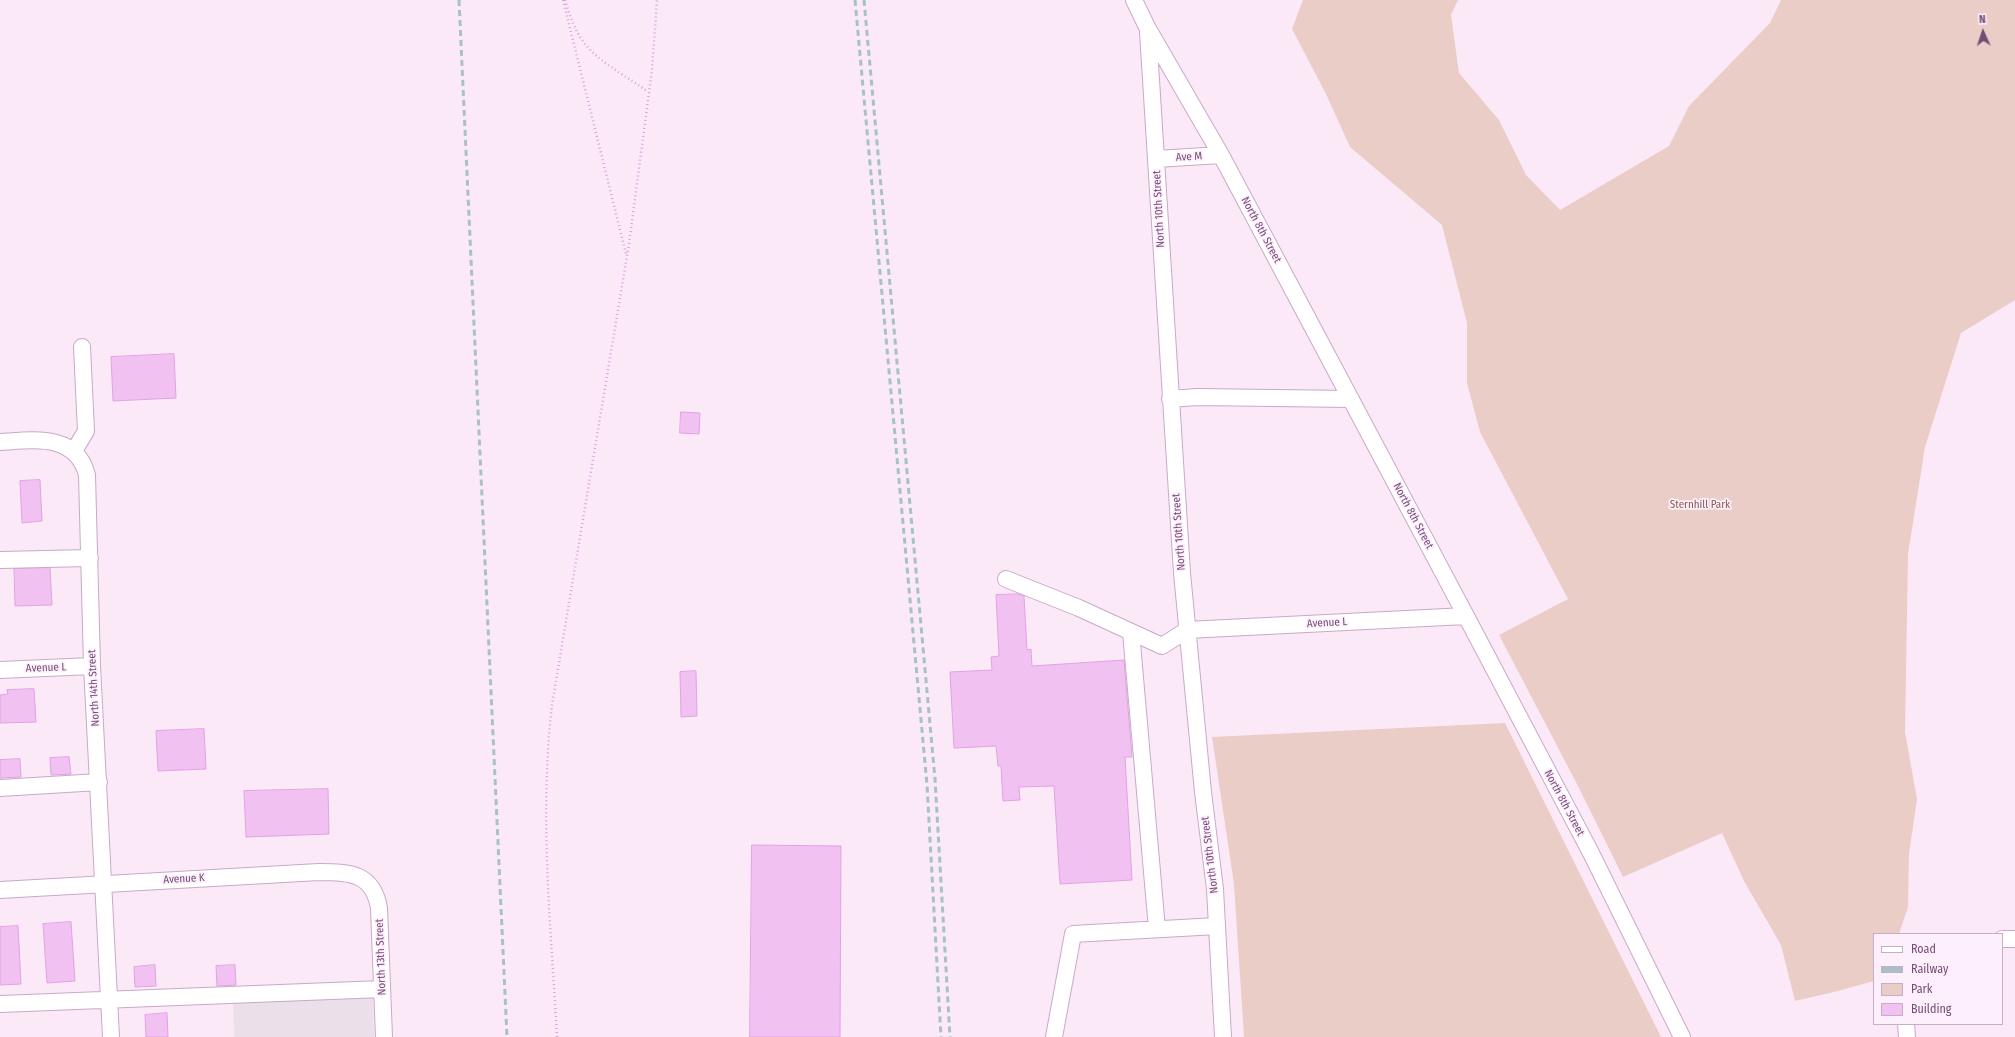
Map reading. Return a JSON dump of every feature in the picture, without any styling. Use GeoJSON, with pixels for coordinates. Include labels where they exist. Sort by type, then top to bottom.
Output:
{"type":"FeatureCollection","features":[{"type":"Feature","properties":{"kind":"street","name":"North 8th Street"},"geometry":{"type":"LineString","coordinates":[[1134,0],[1147,27],[1221,155],[1466,616],[1591,853],[1682,1037]]}},
{"type":"Feature","properties":{"kind":"street","name":"North 10th Street"},"geometry":{"type":"LineString","coordinates":[[1147,27],[1170,399],[1187,630],[1203,792],[1215,889],[1223,1037]]}},
{"type":"Feature","properties":{"kind":"street","name":"Ave M"},"geometry":{"type":"LineString","coordinates":[[1156,159],[1221,155]]}},
{"type":"Feature","properties":{"kind":"street"},"geometry":{"type":"LineString","coordinates":[[0,442],[52,441],[74,451],[86,431],[82,347]]}},
{"type":"Feature","properties":{"kind":"street"},"geometry":{"type":"LineString","coordinates":[[1170,399],[1197,397],[1351,399]]}},
{"type":"Feature","properties":{"kind":"street","name":"North 14th Street"},"geometry":{"type":"LineString","coordinates":[[74,451],[85,466],[87,475],[92,666],[111,1037]]}},
{"type":"Feature","properties":{"kind":"street"},"geometry":{"type":"LineString","coordinates":[[0,560],[90,558]]}},
{"type":"Feature","properties":{"kind":"street"},"geometry":{"type":"LineString","coordinates":[[1006,579],[1079,608],[1162,646],[1187,630]]}},
{"type":"Feature","properties":{"kind":"street","name":"Avenue L"},"geometry":{"type":"LineString","coordinates":[[1187,630],[1466,616]]}},
{"type":"Feature","properties":{"kind":"street"},"geometry":{"type":"LineString","coordinates":[[1131,632],[1157,929]]}},
{"type":"Feature","properties":{"kind":"street","name":"Avenue L"},"geometry":{"type":"LineString","coordinates":[[0,670],[92,666]]}},
{"type":"Feature","properties":{"kind":"street"},"geometry":{"type":"LineString","coordinates":[[0,788],[99,782]]}},
{"type":"Feature","properties":{"kind":"street","name":"Avenue K"},"geometry":{"type":"LineString","coordinates":[[0,890],[319,872],[343,872],[367,881]]}},
{"type":"Feature","properties":{"kind":"street","name":"North 13th Street"},"geometry":{"type":"LineString","coordinates":[[367,881],[377,895],[379,908],[384,1037]]}},
{"type":"Feature","properties":{"kind":"street"},"geometry":{"type":"LineString","coordinates":[[1054,1037],[1073,934],[1217,926]]}},
{"type":"Feature","properties":{"kind":"street"},"geometry":{"type":"LineString","coordinates":[[2003,939],[2015,939]]}},
{"type":"Feature","properties":{"kind":"street"},"geometry":{"type":"LineString","coordinates":[[0,1004],[382,989]]}},
{"type":"Feature","properties":{"kind":"street"},"geometry":{"type":"LineString","coordinates":[[1906,1025],[1906,1037]]}},
{"type":"Feature","properties":{"kind":"path"},"geometry":{"type":"LineString","coordinates":[[564,0],[575,27],[586,46],[648,92]]}},
{"type":"Feature","properties":{"kind":"path"},"geometry":{"type":"LineString","coordinates":[[564,0],[627,256]]}},
{"type":"Feature","properties":{"kind":"path"},"geometry":{"type":"LineString","coordinates":[[557,1037],[547,844],[547,751],[553,698],[627,256],[648,92],[657,0]]}},
{"type":"Feature","properties":{"kind":"shaded area"},"geometry":{"type":"Polygon","coordinates":[[[373,996],[374,1037],[234,1037],[233,999],[373,996]]]}},
{"type":"Feature","properties":{"kind":"green space","name":"Sternhill Park"},"geometry":{"type":"Polygon","coordinates":[[[1303,0],[1458,0],[1451,15],[1459,73],[1499,120],[1526,175],[1560,210],[1669,146],[1689,106],[1770,23],[1781,0],[2015,0],[2015,300],[1961,333],[1925,447],[1908,554],[1905,732],[1917,799],[1909,854],[1908,907],[1899,933],[1873,933],[1873,981],[1795,1001],[1781,945],[1744,881],[1722,833],[1623,877],[1578,786],[1499,635],[1568,599],[1480,432],[1467,383],[1467,323],[1442,225],[1350,147],[1326,94],[1292,29],[1303,0]]]}},
{"type":"Feature","properties":{"kind":"green space"},"geometry":{"type":"Polygon","coordinates":[[[1505,723],[1661,1037],[1244,1037],[1234,884],[1212,737],[1505,723]]]}},
{"type":"Feature","properties":{"kind":"building"},"geometry":{"type":"Polygon","coordinates":[[[174,354],[176,398],[113,401],[111,357],[174,354]]]}},
{"type":"Feature","properties":{"kind":"building"},"geometry":{"type":"Polygon","coordinates":[[[681,412],[700,413],[699,434],[680,433],[681,412]]]}},
{"type":"Feature","properties":{"kind":"building"},"geometry":{"type":"Polygon","coordinates":[[[40,480],[42,521],[22,523],[20,481],[40,480]]]}},
{"type":"Feature","properties":{"kind":"building"},"geometry":{"type":"Polygon","coordinates":[[[50,568],[52,605],[15,606],[14,569],[50,568]]]}},
{"type":"Feature","properties":{"kind":"building"},"geometry":{"type":"Polygon","coordinates":[[[1018,594],[1024,596],[1027,650],[1031,649],[1032,666],[1124,660],[1132,757],[1125,757],[1132,880],[1060,884],[1054,786],[1019,787],[1020,800],[1003,801],[1001,766],[998,766],[996,746],[954,748],[950,672],[992,670],[991,657],[999,656],[996,595],[1018,594]]]}},
{"type":"Feature","properties":{"kind":"building"},"geometry":{"type":"Polygon","coordinates":[[[696,671],[697,716],[681,717],[680,672],[696,671]]]}},
{"type":"Feature","properties":{"kind":"building"},"geometry":{"type":"Polygon","coordinates":[[[34,689],[36,722],[0,723],[0,695],[8,694],[7,690],[34,689]]]}},
{"type":"Feature","properties":{"kind":"building"},"geometry":{"type":"Polygon","coordinates":[[[204,729],[206,769],[158,771],[156,731],[204,729]]]}},
{"type":"Feature","properties":{"kind":"building"},"geometry":{"type":"Polygon","coordinates":[[[69,757],[71,774],[51,775],[50,758],[69,757]]]}},
{"type":"Feature","properties":{"kind":"building"},"geometry":{"type":"Polygon","coordinates":[[[20,759],[21,777],[0,778],[0,760],[20,759]]]}},
{"type":"Feature","properties":{"kind":"building"},"geometry":{"type":"Polygon","coordinates":[[[328,789],[329,834],[246,837],[244,791],[328,789]]]}},
{"type":"Feature","properties":{"kind":"building"},"geometry":{"type":"Polygon","coordinates":[[[752,845],[841,846],[840,1037],[750,1037],[752,845]]]}},
{"type":"Feature","properties":{"kind":"building"},"geometry":{"type":"Polygon","coordinates":[[[71,922],[75,981],[47,983],[43,924],[71,922]]]}},
{"type":"Feature","properties":{"kind":"building"},"geometry":{"type":"Polygon","coordinates":[[[18,926],[21,984],[0,985],[0,927],[18,926]]]}},
{"type":"Feature","properties":{"kind":"building"},"geometry":{"type":"Polygon","coordinates":[[[155,965],[156,986],[135,987],[134,967],[155,965]]]}},
{"type":"Feature","properties":{"kind":"building"},"geometry":{"type":"Polygon","coordinates":[[[235,965],[236,985],[217,986],[216,966],[235,965]]]}},
{"type":"Feature","properties":{"kind":"building"},"geometry":{"type":"Polygon","coordinates":[[[167,1013],[168,1037],[146,1037],[145,1015],[167,1013]]]}},
{"type":"Feature","properties":{"kind":"railway"},"geometry":{"type":"LineString","coordinates":[[459,0],[507,1037]]}},
{"type":"Feature","properties":{"kind":"railway"},"geometry":{"type":"LineString","coordinates":[[855,0],[927,785],[941,1037]]}},
{"type":"Feature","properties":{"kind":"railway"},"geometry":{"type":"LineString","coordinates":[[864,0],[935,779],[950,1037]]}}]}
